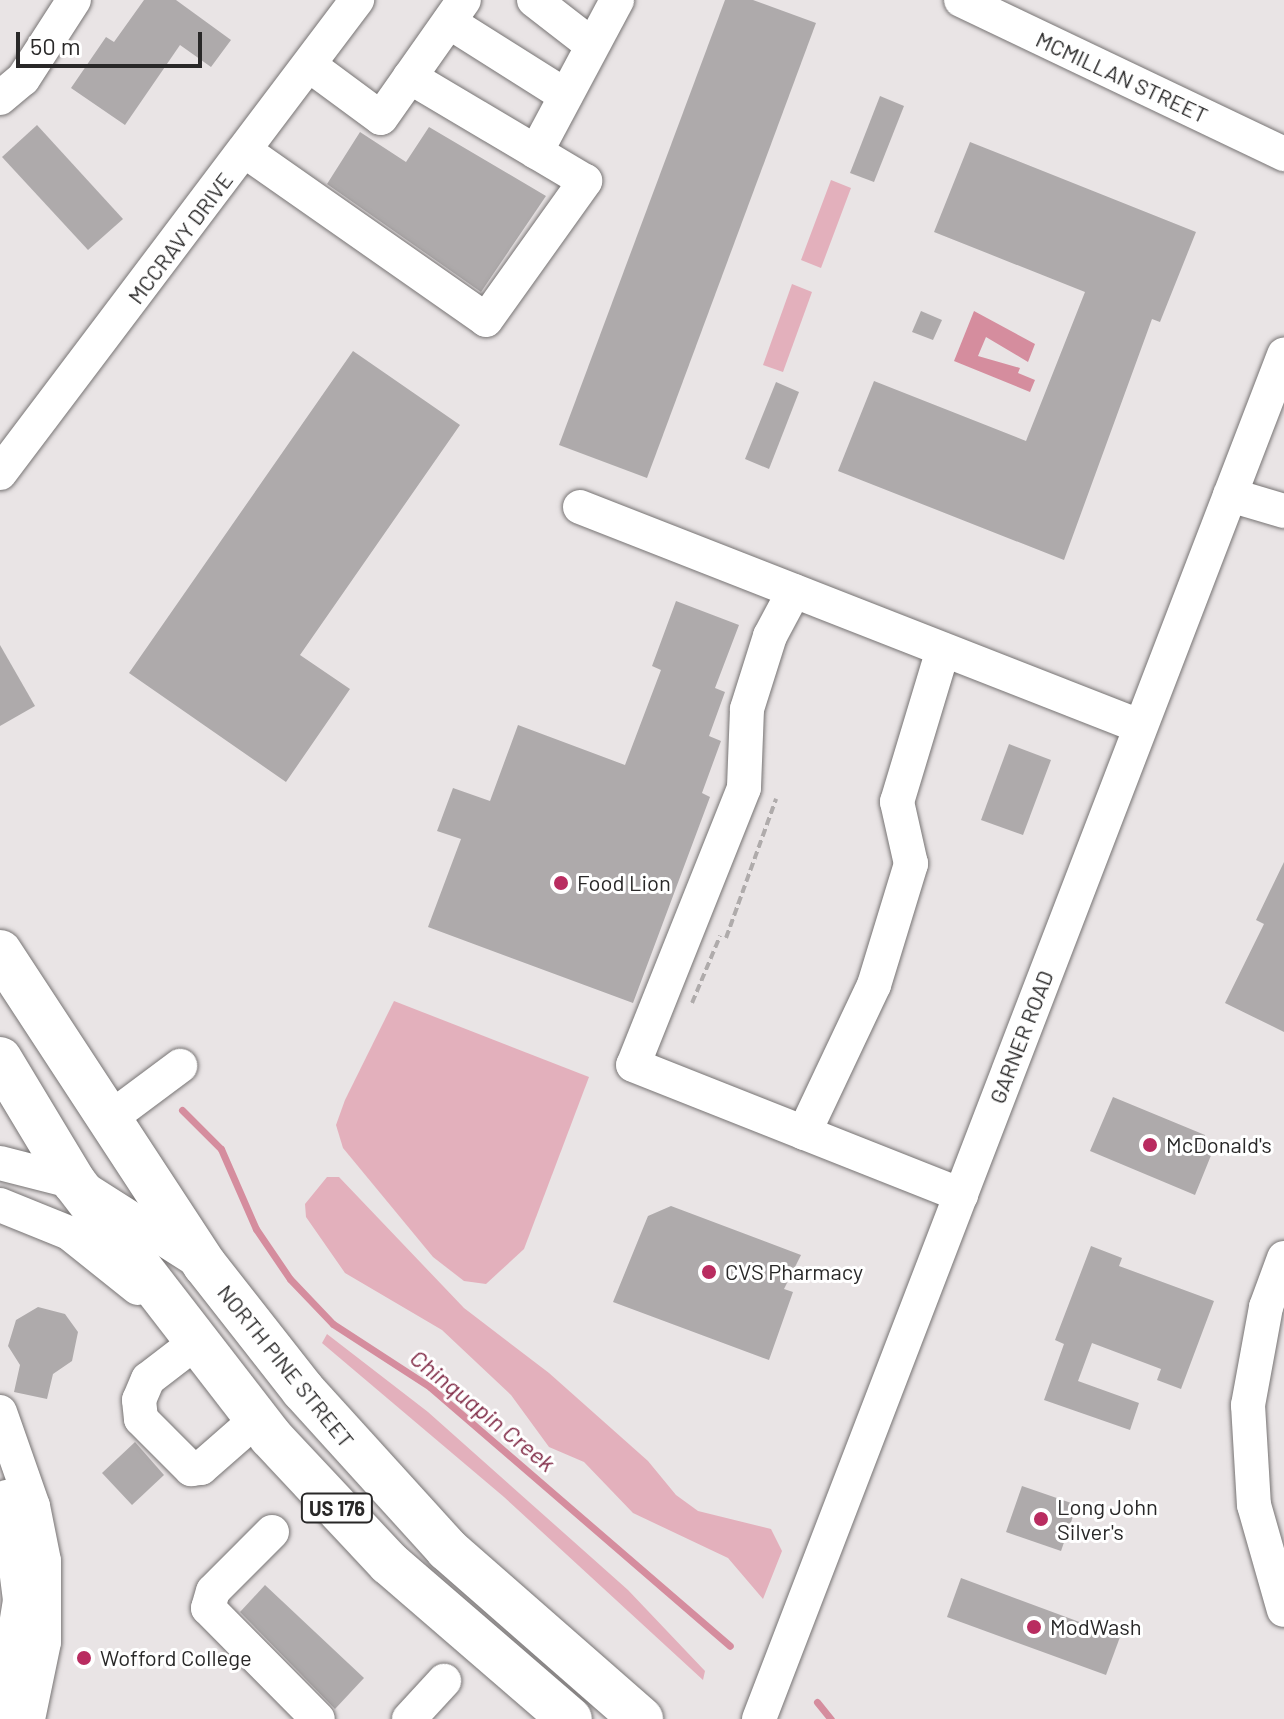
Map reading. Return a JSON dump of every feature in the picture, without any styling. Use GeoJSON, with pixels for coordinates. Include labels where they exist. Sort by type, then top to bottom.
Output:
{"type":"FeatureCollection","features":[{"type":"Feature","properties":{"kind":"highway","name":"NORTH PINE STREET"},"geometry":{"type":"LineString","coordinates":[[0,952],[205,1265],[329,1421],[436,1538],[522,1620],[641,1719]]}},
{"type":"Feature","properties":{"kind":"highway","name":"US 176"},"geometry":{"type":"LineString","coordinates":[[0,1059],[74,1182],[257,1419],[389,1563],[570,1719]]}},
{"type":"Feature","properties":{"kind":"street"},"geometry":{"type":"LineString","coordinates":[[0,98],[23,79],[74,0]]}},
{"type":"Feature","properties":{"kind":"street","name":"MCCRAVY DRIVE"},"geometry":{"type":"LineString","coordinates":[[0,473],[357,0]]}},
{"type":"Feature","properties":{"kind":"street"},"geometry":{"type":"LineString","coordinates":[[534,0],[592,45]]}},
{"type":"Feature","properties":{"kind":"street"},"geometry":{"type":"LineString","coordinates":[[536,152],[617,0]]}},
{"type":"Feature","properties":{"kind":"street","name":"MCMILLAN STREET"},"geometry":{"type":"LineString","coordinates":[[961,0],[1284,154]]}},
{"type":"Feature","properties":{"kind":"street"},"geometry":{"type":"LineString","coordinates":[[309,65],[381,118],[457,11],[566,96]]}},
{"type":"Feature","properties":{"kind":"street"},"geometry":{"type":"LineString","coordinates":[[245,151],[486,320],[585,181],[410,77]]}},
{"type":"Feature","properties":{"kind":"street","name":"GARNER ROAD"},"geometry":{"type":"LineString","coordinates":[[759,1719],[1284,355]]}},
{"type":"Feature","properties":{"kind":"street"},"geometry":{"type":"LineString","coordinates":[[1230,495],[1284,511]]}},
{"type":"Feature","properties":{"kind":"street"},"geometry":{"type":"LineString","coordinates":[[580,507],[1139,726]]}},
{"type":"Feature","properties":{"kind":"street"},"geometry":{"type":"LineString","coordinates":[[794,591],[770,636],[747,709],[744,788],[633,1065],[961,1195]]}},
{"type":"Feature","properties":{"kind":"street"},"geometry":{"type":"LineString","coordinates":[[804,1133],[874,985],[911,864],[897,802],[943,650]]}},
{"type":"Feature","properties":{"kind":"street"},"geometry":{"type":"LineString","coordinates":[[109,1119],[180,1066]]}},
{"type":"Feature","properties":{"kind":"street"},"geometry":{"type":"LineString","coordinates":[[0,1163],[74,1182],[205,1265]]}},
{"type":"Feature","properties":{"kind":"street"},"geometry":{"type":"LineString","coordinates":[[0,1205],[39,1218],[98,1251],[191,1337],[148,1379],[139,1400],[141,1419],[191,1469],[201,1468],[257,1419]]}},
{"type":"Feature","properties":{"kind":"street"},"geometry":{"type":"LineString","coordinates":[[1284,1258],[1254,1356],[1248,1455],[1254,1505],[1284,1610]]}},
{"type":"Feature","properties":{"kind":"street"},"geometry":{"type":"LineString","coordinates":[[0,1412],[33,1506],[22,1599],[1,1719]]}},
{"type":"Feature","properties":{"kind":"street"},"geometry":{"type":"LineString","coordinates":[[0,1474],[16,1536],[22,1599],[44,1642],[28,1719]]}},
{"type":"Feature","properties":{"kind":"street"},"geometry":{"type":"LineString","coordinates":[[272,1532],[213,1591],[208,1608],[318,1719]]}},
{"type":"Feature","properties":{"kind":"street"},"geometry":{"type":"LineString","coordinates":[[409,1719],[444,1681]]}},
{"type":"Feature","properties":{"kind":"path"},"geometry":{"type":"LineString","coordinates":[[692,1003],[723,937],[776,799]]}},
{"type":"Feature","properties":{"kind":"shaded area"},"geometry":{"type":"Polygon","coordinates":[[[831,180],[851,188],[821,268],[801,260],[831,180]]]}},
{"type":"Feature","properties":{"kind":"shaded area"},"geometry":{"type":"Polygon","coordinates":[[[792,284],[812,292],[783,372],[763,365],[792,284]]]}},
{"type":"Feature","properties":{"kind":"shaded area"},"geometry":{"type":"Polygon","coordinates":[[[974,311],[1035,344],[1028,362],[986,337],[978,356],[1020,368],[1018,373],[1035,380],[1030,392],[954,361],[974,311]]]}},
{"type":"Feature","properties":{"kind":"shaded area"},"geometry":{"type":"Polygon","coordinates":[[[394,1001],[589,1077],[524,1249],[486,1284],[464,1281],[433,1257],[343,1148],[336,1125],[345,1100],[394,1001]]]}},
{"type":"Feature","properties":{"kind":"shaded area"},"geometry":{"type":"Polygon","coordinates":[[[327,1177],[339,1177],[464,1308],[549,1373],[648,1461],[676,1495],[698,1511],[771,1529],[782,1551],[763,1599],[728,1558],[633,1513],[584,1462],[549,1447],[511,1395],[442,1330],[345,1273],[306,1217],[305,1204],[327,1177]]]}},
{"type":"Feature","properties":{"kind":"shaded area"},"geometry":{"type":"Polygon","coordinates":[[[327,1334],[428,1412],[628,1590],[705,1671],[703,1680],[504,1497],[322,1343],[327,1334]]]}},
{"type":"Feature","properties":{"kind":"building"},"geometry":{"type":"Polygon","coordinates":[[[144,0],[176,0],[231,40],[211,67],[180,45],[125,125],[71,88],[106,37],[114,42],[144,0]]]}},
{"type":"Feature","properties":{"kind":"building"},"geometry":{"type":"Polygon","coordinates":[[[725,0],[753,0],[816,23],[647,478],[559,445],[725,0]]]}},
{"type":"Feature","properties":{"kind":"building"},"geometry":{"type":"Polygon","coordinates":[[[880,96],[904,106],[874,182],[850,173],[880,96]]]}},
{"type":"Feature","properties":{"kind":"building"},"geometry":{"type":"Polygon","coordinates":[[[37,125],[123,219],[88,250],[2,157],[37,125]]]}},
{"type":"Feature","properties":{"kind":"building"},"geometry":{"type":"Polygon","coordinates":[[[429,127],[546,196],[481,292],[327,184],[360,132],[406,162],[429,127]]]}},
{"type":"Feature","properties":{"kind":"building"},"geometry":{"type":"Polygon","coordinates":[[[970,142],[1196,232],[1160,322],[1152,319],[1064,560],[838,471],[874,381],[1026,441],[1085,292],[934,232],[970,142]]]}},
{"type":"Feature","properties":{"kind":"building"},"geometry":{"type":"Polygon","coordinates":[[[921,311],[942,320],[933,340],[912,332],[921,311]]]}},
{"type":"Feature","properties":{"kind":"building"},"geometry":{"type":"Polygon","coordinates":[[[353,351],[460,425],[300,655],[350,689],[286,782],[129,673],[353,351]]]}},
{"type":"Feature","properties":{"kind":"building"},"geometry":{"type":"Polygon","coordinates":[[[776,382],[799,392],[769,469],[745,459],[776,382]]]}},
{"type":"Feature","properties":{"kind":"building","name":"Food Lion"},"geometry":{"type":"Polygon","coordinates":[[[676,601],[739,625],[715,688],[725,692],[709,736],[721,741],[702,793],[710,797],[633,1003],[428,927],[461,839],[437,831],[453,788],[490,801],[518,725],[625,765],[661,670],[652,666],[676,601]]]}},
{"type":"Feature","properties":{"kind":"building"},"geometry":{"type":"Polygon","coordinates":[[[0,645],[35,706],[0,726],[0,645]]]}},
{"type":"Feature","properties":{"kind":"building"},"geometry":{"type":"Polygon","coordinates":[[[1009,744],[1051,760],[1023,835],[981,820],[1009,744]]]}},
{"type":"Feature","properties":{"kind":"building"},"geometry":{"type":"Polygon","coordinates":[[[1284,862],[1284,1032],[1225,1003],[1264,924],[1256,920],[1284,862]]]}},
{"type":"Feature","properties":{"kind":"building","name":"McDonald's"},"geometry":{"type":"Polygon","coordinates":[[[1113,1097],[1205,1135],[1202,1142],[1214,1148],[1195,1195],[1090,1151],[1113,1097]]]}},
{"type":"Feature","properties":{"kind":"building","name":"CVS Pharmacy"},"geometry":{"type":"Polygon","coordinates":[[[671,1206],[801,1255],[784,1289],[793,1292],[769,1360],[613,1302],[648,1216],[671,1206]]]}},
{"type":"Feature","properties":{"kind":"building"},"geometry":{"type":"Polygon","coordinates":[[[1091,1246],[1122,1258],[1119,1266],[1214,1301],[1181,1389],[1157,1380],[1161,1369],[1092,1343],[1078,1381],[1139,1403],[1130,1430],[1044,1400],[1064,1344],[1055,1340],[1091,1246]]]}},
{"type":"Feature","properties":{"kind":"building"},"geometry":{"type":"Polygon","coordinates":[[[38,1307],[65,1314],[78,1332],[72,1361],[53,1374],[47,1399],[14,1392],[20,1365],[8,1346],[16,1320],[38,1307]]]}},
{"type":"Feature","properties":{"kind":"building"},"geometry":{"type":"Polygon","coordinates":[[[135,1442],[164,1475],[132,1505],[102,1473],[135,1442]]]}},
{"type":"Feature","properties":{"kind":"building","name":"Long John Silver's"},"geometry":{"type":"Polygon","coordinates":[[[1022,1486],[1077,1505],[1061,1551],[1006,1532],[1022,1486]]]}},
{"type":"Feature","properties":{"kind":"building","name":"ModWash"},"geometry":{"type":"Polygon","coordinates":[[[961,1578],[1120,1637],[1106,1675],[947,1617],[961,1578]]]}},
{"type":"Feature","properties":{"kind":"building"},"geometry":{"type":"Polygon","coordinates":[[[265,1585],[364,1678],[335,1709],[240,1612],[265,1585]]]}},
{"type":"Feature","properties":{"kind":"waterway","name":"Chinquapin Creek"},"geometry":{"type":"LineString","coordinates":[[182,1110],[221,1149],[256,1229],[290,1279],[333,1324],[430,1387],[730,1646]]}},
{"type":"Feature","properties":{"kind":"waterway","name":"Chinquapin Creek"},"geometry":{"type":"LineString","coordinates":[[817,1702],[831,1719]]}},
{"type":"Feature","properties":{"kind":"place","name":"Food Lion"},"geometry":{"type":"Point","coordinates":[561,883]}},
{"type":"Feature","properties":{"kind":"place","name":"McDonald's"},"geometry":{"type":"Point","coordinates":[1150,1145]}},
{"type":"Feature","properties":{"kind":"place","name":"CVS Pharmacy"},"geometry":{"type":"Point","coordinates":[709,1272]}},
{"type":"Feature","properties":{"kind":"place","name":"Long John Silver's"},"geometry":{"type":"Point","coordinates":[1041,1519]}},
{"type":"Feature","properties":{"kind":"place","name":"ModWash"},"geometry":{"type":"Point","coordinates":[1034,1627]}},
{"type":"Feature","properties":{"kind":"place","name":"Wofford College"},"geometry":{"type":"Point","coordinates":[84,1658]}}]}
